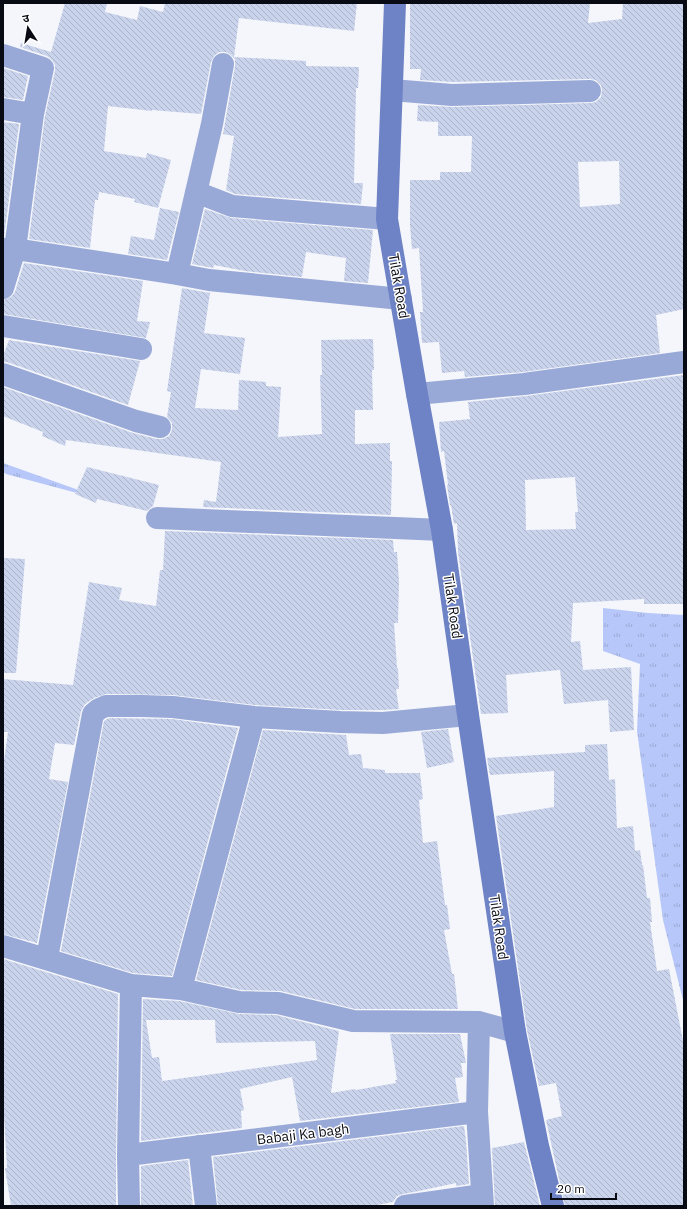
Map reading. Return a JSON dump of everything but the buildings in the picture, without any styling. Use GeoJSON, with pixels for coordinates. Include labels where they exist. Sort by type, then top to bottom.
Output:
{"type":"FeatureCollection","features":[{"type":"Feature","properties":{"kind":"main road","name":"Tilak Road"},"geometry":{"type":"LineString","coordinates":[[395,3],[387,219],[442,530],[515,1032],[538,1146],[553,1206]]}},
{"type":"Feature","properties":{"kind":"street"},"geometry":{"type":"LineString","coordinates":[[3,55],[43,68],[33,114],[3,288]]}},
{"type":"Feature","properties":{"kind":"street"},"geometry":{"type":"LineString","coordinates":[[177,274],[212,124],[223,64]]}},
{"type":"Feature","properties":{"kind":"street"},"geometry":{"type":"LineString","coordinates":[[392,90],[452,95],[590,91]]}},
{"type":"Feature","properties":{"kind":"street"},"geometry":{"type":"LineString","coordinates":[[3,109],[33,114]]}},
{"type":"Feature","properties":{"kind":"street"},"geometry":{"type":"LineString","coordinates":[[196,192],[232,206],[387,219]]}},
{"type":"Feature","properties":{"kind":"street"},"geometry":{"type":"LineString","coordinates":[[9,249],[209,280],[401,299]]}},
{"type":"Feature","properties":{"kind":"street"},"geometry":{"type":"LineString","coordinates":[[3,326],[141,349]]}},
{"type":"Feature","properties":{"kind":"street"},"geometry":{"type":"LineString","coordinates":[[417,394],[524,384],[684,362]]}},
{"type":"Feature","properties":{"kind":"street"},"geometry":{"type":"LineString","coordinates":[[3,374],[136,422],[160,427]]}},
{"type":"Feature","properties":{"kind":"street"},"geometry":{"type":"LineString","coordinates":[[158,518],[442,530]]}},
{"type":"Feature","properties":{"kind":"street"},"geometry":{"type":"LineString","coordinates":[[47,958],[93,714],[99,709],[106,706],[173,707],[254,717],[383,723],[468,715]]}},
{"type":"Feature","properties":{"kind":"street"},"geometry":{"type":"LineString","coordinates":[[180,989],[254,717]]}},
{"type":"Feature","properties":{"kind":"street"},"geometry":{"type":"LineString","coordinates":[[3,946],[47,958],[131,985],[180,989],[239,1002],[278,1003],[353,1021],[479,1022],[515,1032]]}},
{"type":"Feature","properties":{"kind":"street"},"geometry":{"type":"LineString","coordinates":[[129,1206],[128,1155],[131,985]]}},
{"type":"Feature","properties":{"kind":"street"},"geometry":{"type":"LineString","coordinates":[[405,1206],[482,1200],[477,1112],[479,1022]]}},
{"type":"Feature","properties":{"kind":"street","name":"Babaji Ka bagh"},"geometry":{"type":"LineString","coordinates":[[128,1155],[477,1112]]}},
{"type":"Feature","properties":{"kind":"street"},"geometry":{"type":"LineString","coordinates":[[200,1146],[206,1206]]}},
{"type":"Feature","properties":{"kind":"green space"},"geometry":{"type":"Polygon","coordinates":[[[3,463],[84,492],[77,493],[6,474],[3,472],[3,463]]]}},
{"type":"Feature","properties":{"kind":"green space"},"geometry":{"type":"Polygon","coordinates":[[[603,608],[684,615],[684,1004],[663,920],[637,731],[640,664],[603,651],[603,608]]]}}]}
